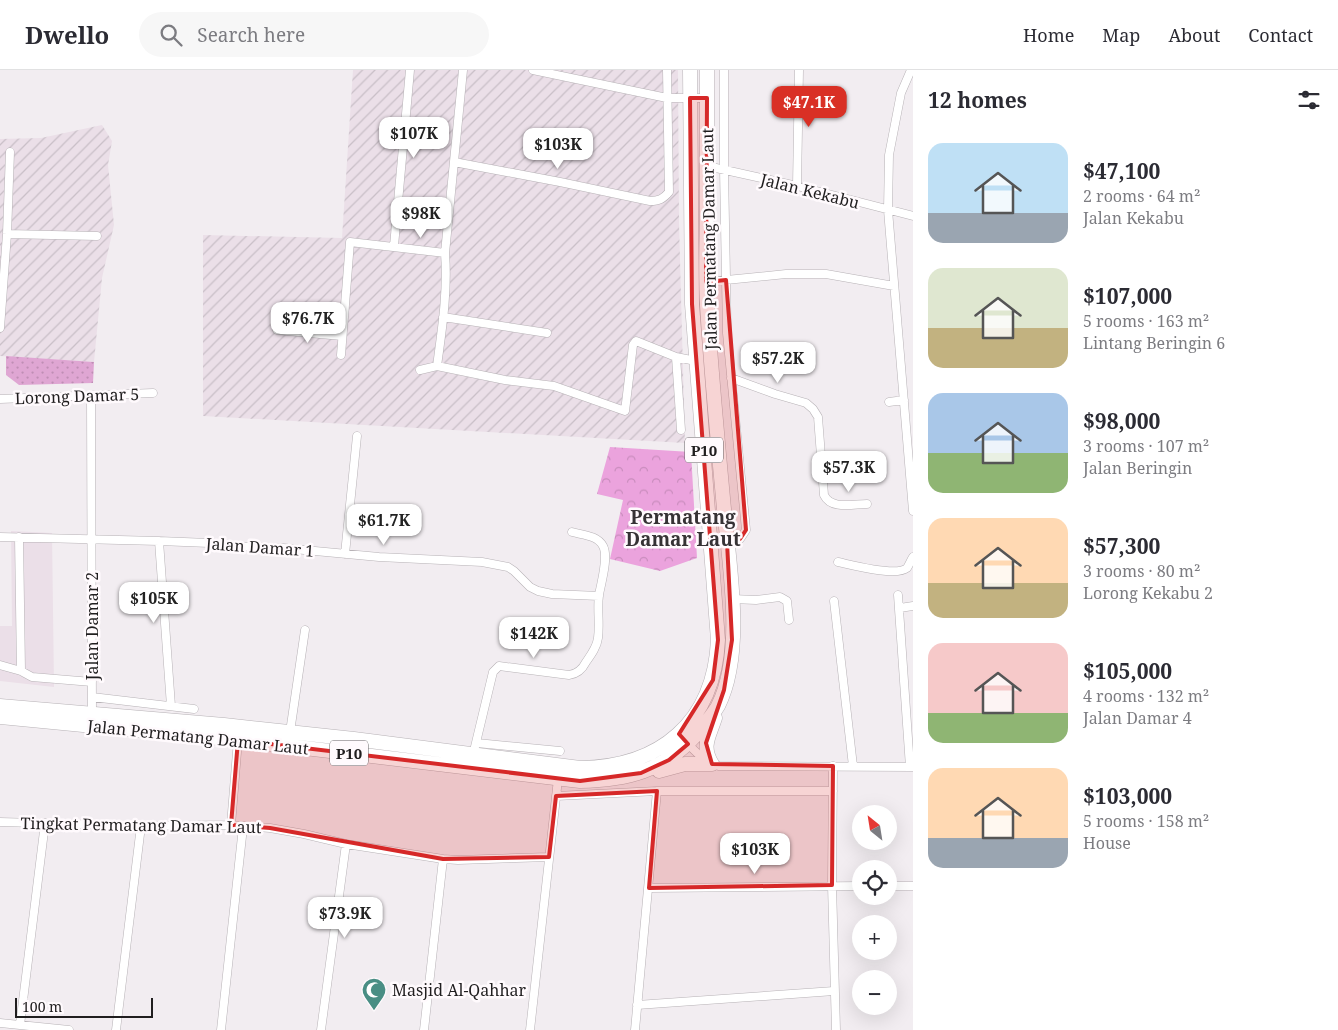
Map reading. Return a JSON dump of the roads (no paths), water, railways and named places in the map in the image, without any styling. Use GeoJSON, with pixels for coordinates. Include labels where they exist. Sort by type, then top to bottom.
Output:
{"type":"FeatureCollection","features":[{"type":"Feature","properties":{"kind":"highway","name":"Jalan Permatang Damar Laut"},"geometry":{"type":"LineString","coordinates":[[0,717],[238,740],[558,778],[601,780],[641,773],[669,760],[683,739],[691,720],[704,700],[717,661],[718,640],[692,296],[690,70]]}},
{"type":"Feature","properties":{"kind":"highway","name":"Jalan Permatang Damar Laut"},"geometry":{"type":"LineString","coordinates":[[0,706],[475,749],[580,768],[618,765],[641,758],[683,739],[717,707],[724,690],[731,662],[732,599],[706,282],[707,70]]}},
{"type":"Feature","properties":{"kind":"highway"},"geometry":{"type":"LineString","coordinates":[[707,135],[713,121],[712,70]]}},
{"type":"Feature","properties":{"kind":"highway"},"geometry":{"type":"LineString","coordinates":[[712,764],[707,756],[706,749],[717,707]]}},
{"type":"Feature","properties":{"kind":"highway"},"geometry":{"type":"LineString","coordinates":[[641,773],[661,771],[685,764],[712,764]]}},
{"type":"Feature","properties":{"kind":"street"},"geometry":{"type":"LineString","coordinates":[[394,246],[410,70]]}},
{"type":"Feature","properties":{"kind":"street"},"geometry":{"type":"LineString","coordinates":[[437,366],[444,317],[445,254],[463,70]]}},
{"type":"Feature","properties":{"kind":"street"},"geometry":{"type":"LineString","coordinates":[[533,70],[666,98],[707,98]]}},
{"type":"Feature","properties":{"kind":"street"},"geometry":{"type":"LineString","coordinates":[[454,162],[650,201],[658,201],[669,192],[670,154],[666,98],[667,70]]}},
{"type":"Feature","properties":{"kind":"street"},"geometry":{"type":"LineString","coordinates":[[724,70],[724,169],[728,333],[746,530],[740,539],[727,542]]}},
{"type":"Feature","properties":{"kind":"street"},"geometry":{"type":"LineString","coordinates":[[797,186],[798,70]]}},
{"type":"Feature","properties":{"kind":"street"},"geometry":{"type":"LineString","coordinates":[[911,70],[901,93],[889,155],[888,210],[904,400],[909,410],[913,511]]}},
{"type":"Feature","properties":{"kind":"street"},"geometry":{"type":"LineString","coordinates":[[0,328],[7,234],[10,152]]}},
{"type":"Feature","properties":{"kind":"street","name":"Jalan Kekabu"},"geometry":{"type":"LineString","coordinates":[[707,166],[797,186],[913,216]]}},
{"type":"Feature","properties":{"kind":"street"},"geometry":{"type":"LineString","coordinates":[[7,234],[97,236]]}},
{"type":"Feature","properties":{"kind":"street"},"geometry":{"type":"LineString","coordinates":[[341,355],[350,242],[394,246],[445,254]]}},
{"type":"Feature","properties":{"kind":"street"},"geometry":{"type":"LineString","coordinates":[[706,282],[786,274],[826,274],[894,286]]}},
{"type":"Feature","properties":{"kind":"street"},"geometry":{"type":"LineString","coordinates":[[444,317],[547,333]]}},
{"type":"Feature","properties":{"kind":"street"},"geometry":{"type":"LineString","coordinates":[[277,330],[342,336]]}},
{"type":"Feature","properties":{"kind":"street"},"geometry":{"type":"LineString","coordinates":[[420,370],[437,366],[505,380],[554,386],[625,411],[633,344],[636,341],[640,341],[676,358],[696,361]]}},
{"type":"Feature","properties":{"kind":"street"},"geometry":{"type":"LineString","coordinates":[[676,358],[682,430]]}},
{"type":"Feature","properties":{"kind":"street"},"geometry":{"type":"LineString","coordinates":[[731,378],[806,403],[813,409],[818,417],[826,500],[830,504],[867,504]]}},
{"type":"Feature","properties":{"kind":"street","name":"Lorong Damar 5"},"geometry":{"type":"LineString","coordinates":[[0,399],[153,393]]}},
{"type":"Feature","properties":{"kind":"street"},"geometry":{"type":"LineString","coordinates":[[91,396],[92,539]]}},
{"type":"Feature","properties":{"kind":"street"},"geometry":{"type":"LineString","coordinates":[[889,402],[904,400]]}},
{"type":"Feature","properties":{"kind":"street"},"geometry":{"type":"LineString","coordinates":[[345,554],[357,436]]}},
{"type":"Feature","properties":{"kind":"street"},"geometry":{"type":"LineString","coordinates":[[560,751],[475,749],[493,672],[499,666],[575,675],[580,671],[594,650],[598,638],[599,596],[605,552],[603,546],[594,538],[572,532]]}},
{"type":"Feature","properties":{"kind":"street","name":"Jalan Damar 1"},"geometry":{"type":"LineString","coordinates":[[0,537],[158,540],[482,562],[508,567],[530,587],[538,591],[552,594],[599,596]]}},
{"type":"Feature","properties":{"kind":"street"},"geometry":{"type":"LineString","coordinates":[[19,537],[21,671]]}},
{"type":"Feature","properties":{"kind":"street","name":"Jalan Damar 2"},"geometry":{"type":"LineString","coordinates":[[92,539],[92,714]]}},
{"type":"Feature","properties":{"kind":"street"},"geometry":{"type":"LineString","coordinates":[[158,540],[171,706]]}},
{"type":"Feature","properties":{"kind":"street"},"geometry":{"type":"LineString","coordinates":[[838,562],[901,571],[907,568],[913,557]]}},
{"type":"Feature","properties":{"kind":"street"},"geometry":{"type":"LineString","coordinates":[[683,739],[703,759],[719,766],[912,767],[898,595]]}},
{"type":"Feature","properties":{"kind":"street"},"geometry":{"type":"LineString","coordinates":[[732,599],[756,600],[780,597],[787,601],[789,620]]}},
{"type":"Feature","properties":{"kind":"street"},"geometry":{"type":"LineString","coordinates":[[834,601],[853,766]]}},
{"type":"Feature","properties":{"kind":"street"},"geometry":{"type":"LineString","coordinates":[[900,608],[913,606]]}},
{"type":"Feature","properties":{"kind":"street"},"geometry":{"type":"LineString","coordinates":[[290,732],[305,630]]}},
{"type":"Feature","properties":{"kind":"street"},"geometry":{"type":"LineString","coordinates":[[0,665],[21,671],[32,677],[92,682]]}},
{"type":"Feature","properties":{"kind":"street"},"geometry":{"type":"LineString","coordinates":[[903,667],[913,666]]}},
{"type":"Feature","properties":{"kind":"street"},"geometry":{"type":"LineString","coordinates":[[92,697],[194,709]]}},
{"type":"Feature","properties":{"kind":"street"},"geometry":{"type":"LineString","coordinates":[[231,825],[238,740]]}},
{"type":"Feature","properties":{"kind":"street"},"geometry":{"type":"LineString","coordinates":[[833,766],[832,885],[836,1030]]}},
{"type":"Feature","properties":{"kind":"street"},"geometry":{"type":"LineString","coordinates":[[530,1030],[558,778]]}},
{"type":"Feature","properties":{"kind":"street"},"geometry":{"type":"LineString","coordinates":[[556,796],[657,791],[833,791]]}},
{"type":"Feature","properties":{"kind":"street"},"geometry":{"type":"LineString","coordinates":[[635,1030],[657,791]]}},
{"type":"Feature","properties":{"kind":"street","name":"Tingkat Permatang Damar Laut"},"geometry":{"type":"LineString","coordinates":[[0,822],[141,826],[231,825],[270,828],[346,844],[443,860],[549,857]]}},
{"type":"Feature","properties":{"kind":"street"},"geometry":{"type":"LineString","coordinates":[[20,1025],[45,823]]}},
{"type":"Feature","properties":{"kind":"street"},"geometry":{"type":"LineString","coordinates":[[116,1030],[141,826]]}},
{"type":"Feature","properties":{"kind":"street"},"geometry":{"type":"LineString","coordinates":[[221,1030],[244,827]]}},
{"type":"Feature","properties":{"kind":"street"},"geometry":{"type":"LineString","coordinates":[[322,1030],[346,844]]}},
{"type":"Feature","properties":{"kind":"street"},"geometry":{"type":"LineString","coordinates":[[424,1030],[443,860]]}},
{"type":"Feature","properties":{"kind":"street"},"geometry":{"type":"LineString","coordinates":[[649,888],[852,886]]}},
{"type":"Feature","properties":{"kind":"street"},"geometry":{"type":"LineString","coordinates":[[897,886],[913,886]]}},
{"type":"Feature","properties":{"kind":"street"},"geometry":{"type":"LineString","coordinates":[[637,1005],[834,991]]}},
{"type":"Feature","properties":{"kind":"street"},"geometry":{"type":"LineString","coordinates":[[0,1023],[69,1030]]}},
{"type":"Feature","properties":{"kind":"place","name":"Masjid Al-Qahhar"},"geometry":{"type":"Point","coordinates":[374,1011]}},
{"type":"Feature","properties":{"kind":"district","name":"Permatang Damar Laut"},"geometry":{"type":"Point","coordinates":[683,528]}}]}
